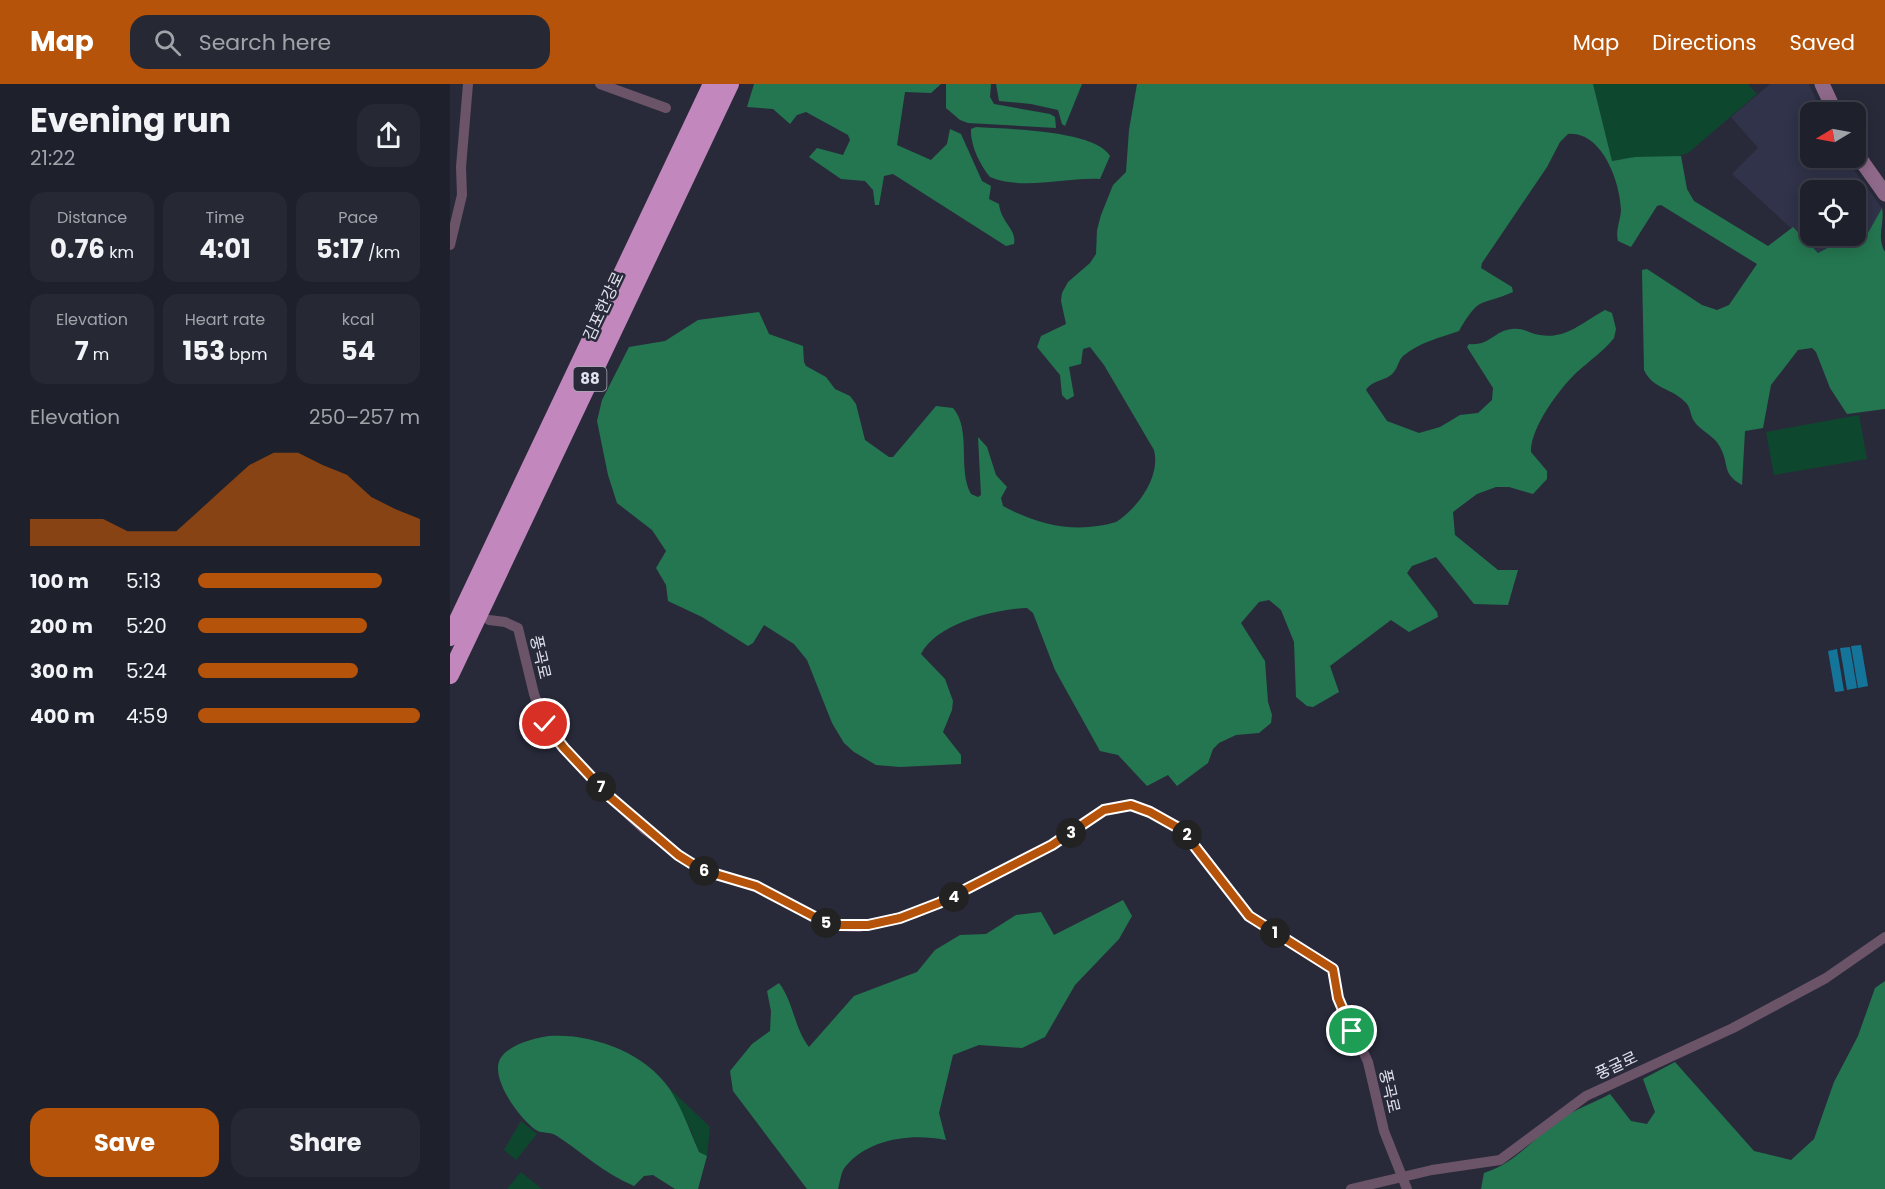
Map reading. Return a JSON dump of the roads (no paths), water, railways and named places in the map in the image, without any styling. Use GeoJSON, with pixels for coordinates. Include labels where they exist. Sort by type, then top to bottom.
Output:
{"type":"FeatureCollection","features":[{"type":"Feature","properties":{"kind":"highway","name":"김포한강로"},"geometry":{"type":"LineString","coordinates":[[450,638],[712,84]]}},
{"type":"Feature","properties":{"kind":"highway","name":"김포한강로"},"geometry":{"type":"LineString","coordinates":[[450,675],[730,84]]}},
{"type":"Feature","properties":{"kind":"street"},"geometry":{"type":"LineString","coordinates":[[450,245],[462,195],[461,167],[468,84]]}},
{"type":"Feature","properties":{"kind":"street"},"geometry":{"type":"LineString","coordinates":[[600,84],[666,108]]}},
{"type":"Feature","properties":{"kind":"street"},"geometry":{"type":"LineString","coordinates":[[1822,84],[1830,102]]}},
{"type":"Feature","properties":{"kind":"street"},"geometry":{"type":"LineString","coordinates":[[1866,167],[1885,194]]}},
{"type":"Feature","properties":{"kind":"street","name":"풍곡로"},"geometry":{"type":"LineString","coordinates":[[489,620],[505,622],[518,628],[534,694],[545,724],[564,748],[645,830],[702,870],[749,884],[830,925],[868,925],[900,918],[939,903],[1052,845],[1092,817],[1112,807],[1122,805],[1141,808],[1174,824],[1188,836],[1232,897],[1249,916],[1333,969],[1341,1008],[1372,1074],[1380,1117],[1407,1189]]}},
{"type":"Feature","properties":{"kind":"street","name":"풍굴로"},"geometry":{"type":"LineString","coordinates":[[1351,1189],[1500,1160],[1586,1096],[1733,1028],[1826,978],[1885,938]]}},
{"type":"Feature","properties":{"kind":"water"},"geometry":{"type":"Polygon","coordinates":[[[1861,645],[1868,686],[1858,688],[1851,646],[1861,645]]]}},
{"type":"Feature","properties":{"kind":"water"},"geometry":{"type":"Polygon","coordinates":[[[1850,647],[1857,688],[1847,690],[1840,648],[1850,647]]]}},
{"type":"Feature","properties":{"kind":"water"},"geometry":{"type":"Polygon","coordinates":[[[1837,649],[1844,691],[1835,692],[1828,651],[1837,649]]]}}]}
